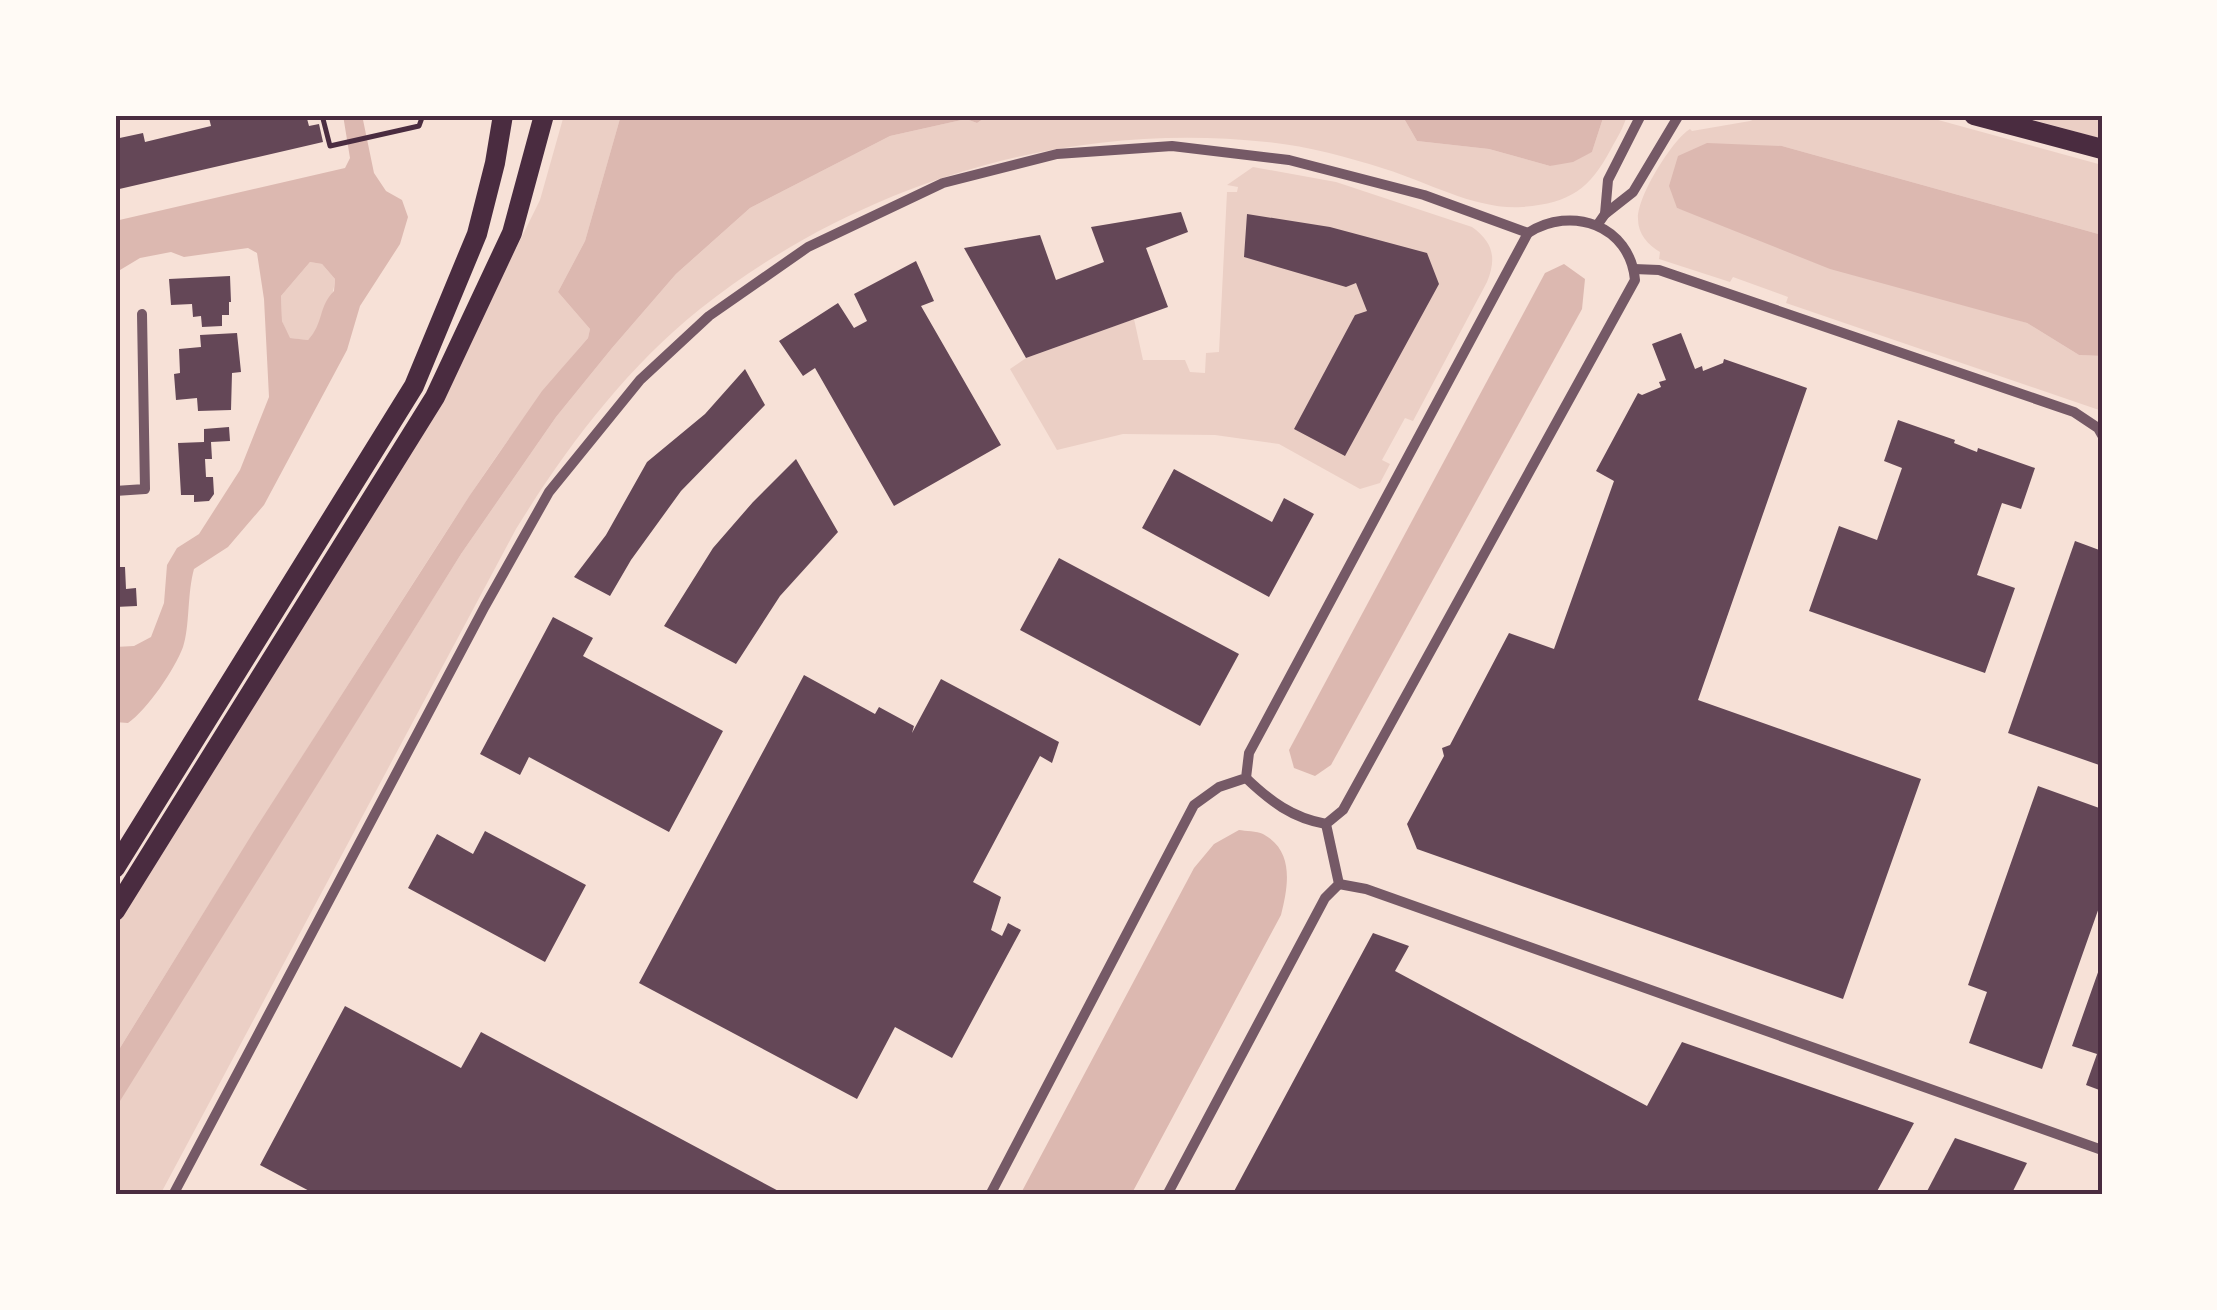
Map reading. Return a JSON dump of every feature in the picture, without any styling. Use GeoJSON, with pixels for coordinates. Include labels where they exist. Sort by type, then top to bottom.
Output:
{"type":"FeatureCollection","features":[{"type":"Feature","properties":{"kind":"main road"},"geometry":{"type":"LineString","coordinates":[[115,868],[414,386],[477,234],[503,115]]}},
{"type":"Feature","properties":{"kind":"main road"},"geometry":{"type":"LineString","coordinates":[[115,911],[415,433],[452,366],[512,233],[544,115]]}},
{"type":"Feature","properties":{"kind":"main road"},"geometry":{"type":"LineString","coordinates":[[1974,115],[2102,150]]}},
{"type":"Feature","properties":{"kind":"street"},"geometry":{"type":"LineString","coordinates":[[1246,778],[1278,806],[1304,820],[1326,824],[1343,810],[1635,280],[1634,269],[1618,238],[1602,219],[1608,180],[1641,115]]}},
{"type":"Feature","properties":{"kind":"street"},"geometry":{"type":"LineString","coordinates":[[1246,778],[1249,752],[1528,232],[1542,224],[1569,218],[1602,219],[1632,192],[1679,115]]}},
{"type":"Feature","properties":{"kind":"street"},"geometry":{"type":"LineString","coordinates":[[174,1195],[549,492],[640,380],[709,316],[808,247],[943,183],[1057,154],[1172,146],[1289,160],[1424,196],[1528,232]]}},
{"type":"Feature","properties":{"kind":"street"},"geometry":{"type":"LineString","coordinates":[[1634,269],[1658,270],[2074,412],[2102,435]]}},
{"type":"Feature","properties":{"kind":"street"},"geometry":{"type":"LineString","coordinates":[[115,491],[145,489],[142,314]]}},
{"type":"Feature","properties":{"kind":"street"},"geometry":{"type":"LineString","coordinates":[[990,1195],[1194,806],[1219,787],[1246,778]]}},
{"type":"Feature","properties":{"kind":"street"},"geometry":{"type":"LineString","coordinates":[[1326,824],[1339,884]]}},
{"type":"Feature","properties":{"kind":"street"},"geometry":{"type":"LineString","coordinates":[[1339,884],[1366,889],[2102,1150]]}},
{"type":"Feature","properties":{"kind":"street"},"geometry":{"type":"LineString","coordinates":[[1167,1195],[1325,898],[1339,884]]}},
{"type":"Feature","properties":{"kind":"path"},"geometry":{"type":"LineString","coordinates":[[322,115],[330,146],[420,126],[423,115]]}},
{"type":"Feature","properties":{"kind":"shaded area"},"geometry":{"type":"Polygon","coordinates":[[[343,115],[362,115],[374,173],[386,191],[402,200],[408,217],[400,244],[360,306],[347,350],[264,505],[228,547],[194,569],[185,639],[174,666],[135,717],[128,723],[115,722],[115,647],[134,646],[151,637],[164,603],[167,565],[177,548],[199,534],[240,470],[269,397],[264,299],[257,253],[248,248],[184,257],[171,252],[140,258],[115,273],[115,221],[345,168],[350,158],[343,115]],[[310,262],[281,296],[282,321],[290,338],[308,340],[334,291],[335,279],[322,264],[310,262]]]}},
{"type":"Feature","properties":{"kind":"shaded area"},"geometry":{"type":"Polygon","coordinates":[[[564,115],[621,115],[585,241],[558,292],[590,329],[588,338],[507,441],[458,514],[115,1056],[115,916],[456,370],[540,200],[564,115]]]}},
{"type":"Feature","properties":{"kind":"shaded area"},"geometry":{"type":"Polygon","coordinates":[[[621,115],[989,115],[977,123],[966,119],[890,136],[750,208],[676,274],[556,417],[461,554],[115,1109],[115,1056],[470,495],[542,391],[588,338],[590,329],[558,292],[585,241],[621,115]]]}},
{"type":"Feature","properties":{"kind":"shaded area"},"geometry":{"type":"Polygon","coordinates":[[[989,115],[1402,115],[1417,141],[1489,149],[1550,166],[1592,152],[1604,115],[1627,115],[1603,163],[1586,184],[1565,198],[1522,207],[1488,204],[1356,160],[1267,142],[1191,138],[1116,141],[1041,152],[967,170],[896,195],[827,227],[762,265],[700,309],[647,357],[599,411],[516,529],[160,1195],[115,1195],[115,1109],[461,554],[556,417],[676,274],[750,208],[890,136],[966,119],[977,123],[989,115]]]}},
{"type":"Feature","properties":{"kind":"shaded area"},"geometry":{"type":"Polygon","coordinates":[[[1402,115],[1604,115],[1592,152],[1573,162],[1550,166],[1489,149],[1417,141],[1402,115]]]}},
{"type":"Feature","properties":{"kind":"shaded area"},"geometry":{"type":"Polygon","coordinates":[[[1753,115],[1920,115],[2102,165],[2102,235],[1782,146],[1677,208],[2027,323],[2079,355],[2102,356],[2102,411],[1786,303],[1788,297],[1733,277],[1730,282],[1659,259],[1660,252],[1645,238],[1638,219],[1643,197],[1665,157],[1690,129],[1750,121],[1755,119],[1753,115]]]}},
{"type":"Feature","properties":{"kind":"shaded area"},"geometry":{"type":"Polygon","coordinates":[[[2016,115],[2102,117],[2102,139],[2016,115]]]}},
{"type":"Feature","properties":{"kind":"shaded area"},"geometry":{"type":"Polygon","coordinates":[[[1707,143],[1782,146],[2102,235],[2102,356],[2079,355],[2027,323],[1830,269],[1677,208],[1669,186],[1678,156],[1707,143]]]}},
{"type":"Feature","properties":{"kind":"shaded area"},"geometry":{"type":"Polygon","coordinates":[[[1253,167],[1336,182],[1472,227],[1489,245],[1492,265],[1487,282],[1413,421],[1405,418],[1382,460],[1390,464],[1380,483],[1360,489],[1279,444],[1215,435],[1123,434],[1057,450],[1010,369],[1026,358],[1134,319],[1143,360],[1185,360],[1190,372],[1205,373],[1206,353],[1219,352],[1227,192],[1237,192],[1238,187],[1227,185],[1253,167]]]}},
{"type":"Feature","properties":{"kind":"shaded area"},"geometry":{"type":"Polygon","coordinates":[[[310,262],[322,264],[335,279],[332,296],[323,319],[308,340],[289,338],[282,321],[281,296],[310,262]]]}},
{"type":"Feature","properties":{"kind":"shaded area"},"geometry":{"type":"Polygon","coordinates":[[[1564,264],[1585,279],[1582,309],[1331,765],[1315,776],[1294,768],[1289,750],[1545,273],[1564,264]]]}},
{"type":"Feature","properties":{"kind":"shaded area"},"geometry":{"type":"Polygon","coordinates":[[[1239,830],[1263,834],[1273,841],[1285,860],[1287,882],[1281,915],[1131,1195],[1020,1195],[1194,868],[1214,844],[1239,830]]]}},
{"type":"Feature","properties":{"kind":"building"},"geometry":{"type":"Polygon","coordinates":[[[306,115],[309,126],[319,124],[323,142],[115,190],[115,139],[143,133],[145,142],[211,126],[209,118],[306,115]]]}},
{"type":"Feature","properties":{"kind":"building"},"geometry":{"type":"Polygon","coordinates":[[[1181,212],[1188,232],[1146,248],[1168,307],[1026,358],[964,248],[1040,235],[1056,280],[1104,262],[1091,227],[1181,212]]]}},
{"type":"Feature","properties":{"kind":"building"},"geometry":{"type":"Polygon","coordinates":[[[1247,214],[1330,227],[1427,253],[1439,284],[1345,456],[1294,429],[1355,315],[1367,311],[1356,283],[1346,287],[1244,257],[1247,214]]]}},
{"type":"Feature","properties":{"kind":"building"},"geometry":{"type":"Polygon","coordinates":[[[916,261],[934,301],[921,306],[1001,445],[894,506],[815,368],[803,376],[779,341],[838,303],[854,328],[867,321],[854,294],[916,261]]]}},
{"type":"Feature","properties":{"kind":"building"},"geometry":{"type":"Polygon","coordinates":[[[230,276],[229,315],[222,315],[222,326],[202,327],[201,316],[193,317],[192,304],[171,305],[169,279],[230,276]]]}},
{"type":"Feature","properties":{"kind":"building"},"geometry":{"type":"Polygon","coordinates":[[[237,333],[241,372],[232,373],[231,410],[198,411],[197,398],[176,400],[174,374],[180,373],[179,349],[201,347],[200,335],[237,333]]]}},
{"type":"Feature","properties":{"kind":"building"},"geometry":{"type":"Polygon","coordinates":[[[1681,333],[1695,369],[1702,366],[1703,371],[1724,359],[1807,388],[1698,700],[1921,779],[1843,999],[1417,849],[1407,824],[1444,756],[1442,748],[1450,745],[1509,633],[1554,649],[1614,481],[1596,471],[1638,393],[1661,387],[1659,382],[1666,380],[1652,344],[1681,333]]]}},
{"type":"Feature","properties":{"kind":"building"},"geometry":{"type":"Polygon","coordinates":[[[745,369],[765,405],[681,491],[610,596],[574,577],[606,535],[647,462],[705,414],[745,369]]]}},
{"type":"Feature","properties":{"kind":"building"},"geometry":{"type":"Polygon","coordinates":[[[1898,420],[1977,452],[1978,448],[2035,468],[2021,509],[2002,503],[1977,575],[2015,588],[1985,673],[1809,611],[1839,526],[1877,540],[1902,468],[1884,461],[1898,420]]]}},
{"type":"Feature","properties":{"kind":"building"},"geometry":{"type":"Polygon","coordinates":[[[229,427],[230,441],[211,442],[212,459],[205,459],[206,477],[213,477],[214,494],[209,501],[194,502],[194,495],[181,495],[178,443],[204,442],[204,429],[229,427]]]}},
{"type":"Feature","properties":{"kind":"building"},"geometry":{"type":"Polygon","coordinates":[[[796,459],[838,532],[780,596],[736,664],[664,626],[713,548],[796,459]]]}},
{"type":"Feature","properties":{"kind":"building"},"geometry":{"type":"Polygon","coordinates":[[[1174,469],[1272,522],[1284,498],[1314,514],[1269,597],[1142,528],[1174,469]]]}},
{"type":"Feature","properties":{"kind":"building"},"geometry":{"type":"Polygon","coordinates":[[[2075,541],[2102,551],[2102,766],[2008,733],[2075,541]]]}},
{"type":"Feature","properties":{"kind":"building"},"geometry":{"type":"Polygon","coordinates":[[[1059,558],[1239,654],[1200,726],[1020,630],[1059,558]]]}},
{"type":"Feature","properties":{"kind":"building"},"geometry":{"type":"Polygon","coordinates":[[[115,567],[125,567],[126,589],[136,588],[137,606],[115,607],[115,567]]]}},
{"type":"Feature","properties":{"kind":"building"},"geometry":{"type":"Polygon","coordinates":[[[553,617],[593,638],[583,656],[723,731],[669,832],[529,757],[520,775],[480,754],[553,617]]]}},
{"type":"Feature","properties":{"kind":"building"},"geometry":{"type":"Polygon","coordinates":[[[804,675],[875,714],[879,707],[914,726],[912,733],[941,679],[1059,742],[1052,763],[1040,756],[973,882],[1001,897],[991,930],[1002,936],[1008,923],[1021,930],[952,1058],[895,1027],[857,1099],[639,983],[804,675]]]}},
{"type":"Feature","properties":{"kind":"building"},"geometry":{"type":"Polygon","coordinates":[[[2038,786],[2102,809],[2102,899],[2042,1069],[1969,1043],[1987,992],[1968,985],[2038,786]]]}},
{"type":"Feature","properties":{"kind":"building"},"geometry":{"type":"Polygon","coordinates":[[[485,831],[586,885],[545,962],[408,888],[437,834],[473,854],[485,831]]]}},
{"type":"Feature","properties":{"kind":"building"},"geometry":{"type":"Polygon","coordinates":[[[1373,933],[1409,946],[1395,971],[1647,1106],[1682,1042],[1914,1123],[1875,1195],[1232,1195],[1373,933]]]}},
{"type":"Feature","properties":{"kind":"building"},"geometry":{"type":"Polygon","coordinates":[[[2102,961],[2102,1091],[2086,1085],[2097,1054],[2072,1046],[2102,961]]]}},
{"type":"Feature","properties":{"kind":"building"},"geometry":{"type":"Polygon","coordinates":[[[345,1006],[461,1068],[481,1032],[786,1195],[317,1195],[260,1165],[345,1006]]]}},
{"type":"Feature","properties":{"kind":"building"},"geometry":{"type":"Polygon","coordinates":[[[1955,1138],[2027,1163],[2011,1195],[1925,1195],[1955,1138]]]}}]}
